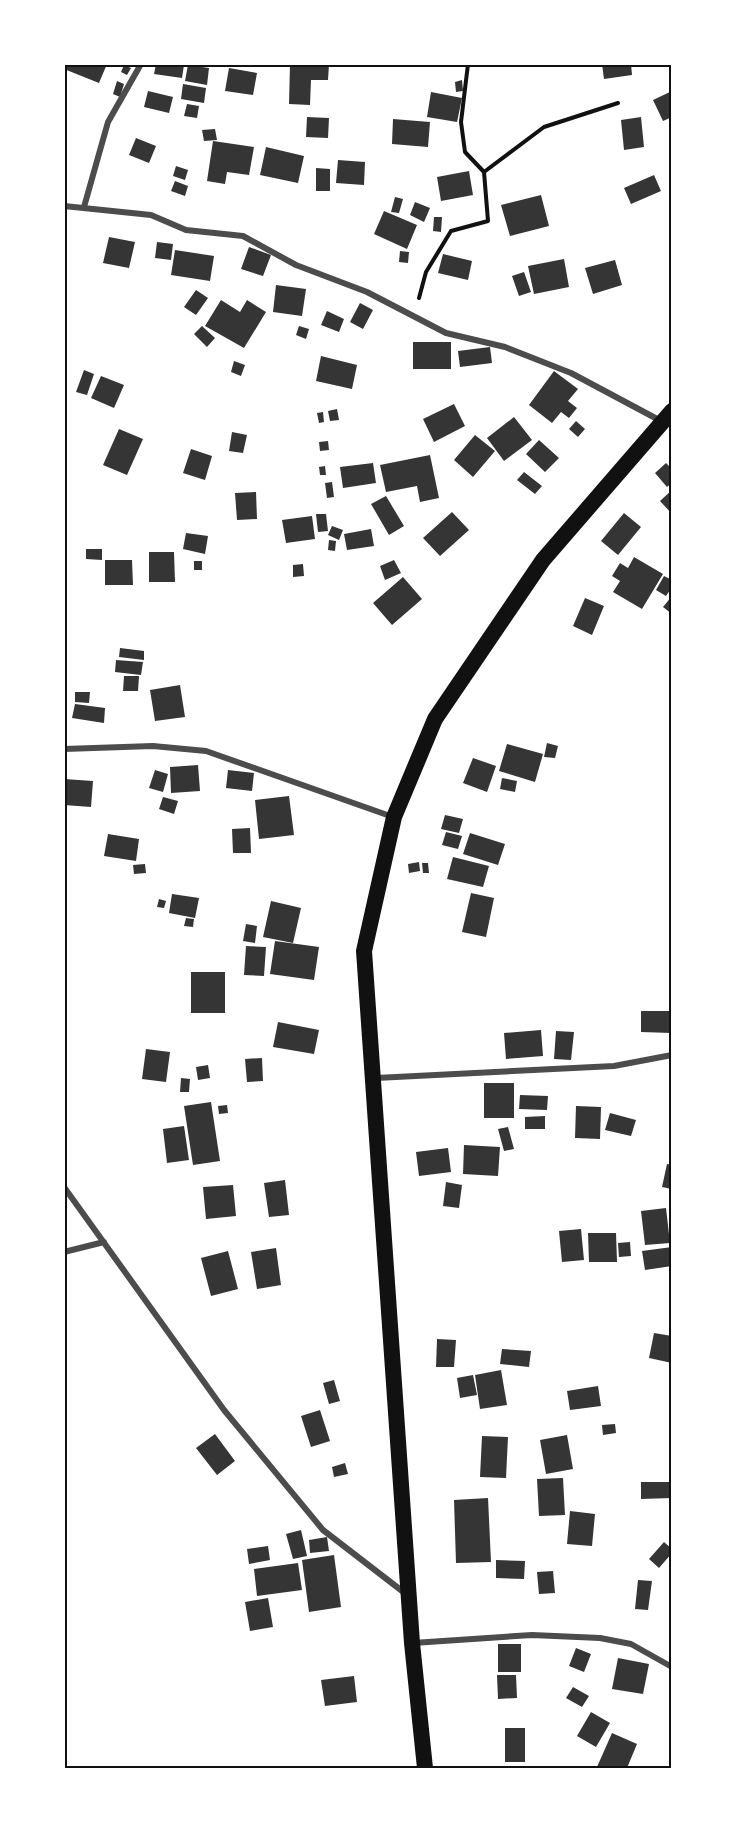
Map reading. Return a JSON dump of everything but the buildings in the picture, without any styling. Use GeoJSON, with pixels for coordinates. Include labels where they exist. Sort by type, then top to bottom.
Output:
{"type":"FeatureCollection","features":[{"type":"Feature","properties":{"kind":"highway"},"geometry":{"type":"LineString","coordinates":[[425,1768],[412,1643],[364,951],[394,817],[435,719],[543,560],[667,417]]}},
{"type":"Feature","properties":{"kind":"street"},"geometry":{"type":"LineString","coordinates":[[84,207],[108,122],[141,64]]}},
{"type":"Feature","properties":{"kind":"street"},"geometry":{"type":"LineString","coordinates":[[64,206],[151,215],[186,230],[243,236],[296,265],[367,292],[446,333],[505,347],[571,373],[667,417]]}},
{"type":"Feature","properties":{"kind":"street"},"geometry":{"type":"LineString","coordinates":[[64,749],[153,746],[206,751],[394,817]]}},
{"type":"Feature","properties":{"kind":"street"},"geometry":{"type":"LineString","coordinates":[[372,1078],[614,1066],[672,1055]]}},
{"type":"Feature","properties":{"kind":"street"},"geometry":{"type":"LineString","coordinates":[[64,1187],[224,1410],[323,1530],[409,1597]]}},
{"type":"Feature","properties":{"kind":"street"},"geometry":{"type":"LineString","coordinates":[[64,1252],[104,1242]]}},
{"type":"Feature","properties":{"kind":"street"},"geometry":{"type":"LineString","coordinates":[[412,1643],[532,1635],[600,1638],[631,1644],[672,1667]]}},
{"type":"Feature","properties":{"kind":"path"},"geometry":{"type":"LineString","coordinates":[[414,316],[426,272],[451,231],[488,221],[484,172],[465,152],[460,122],[468,64]]}},
{"type":"Feature","properties":{"kind":"path"},"geometry":{"type":"LineString","coordinates":[[484,172],[544,127],[618,103]]}}]}
